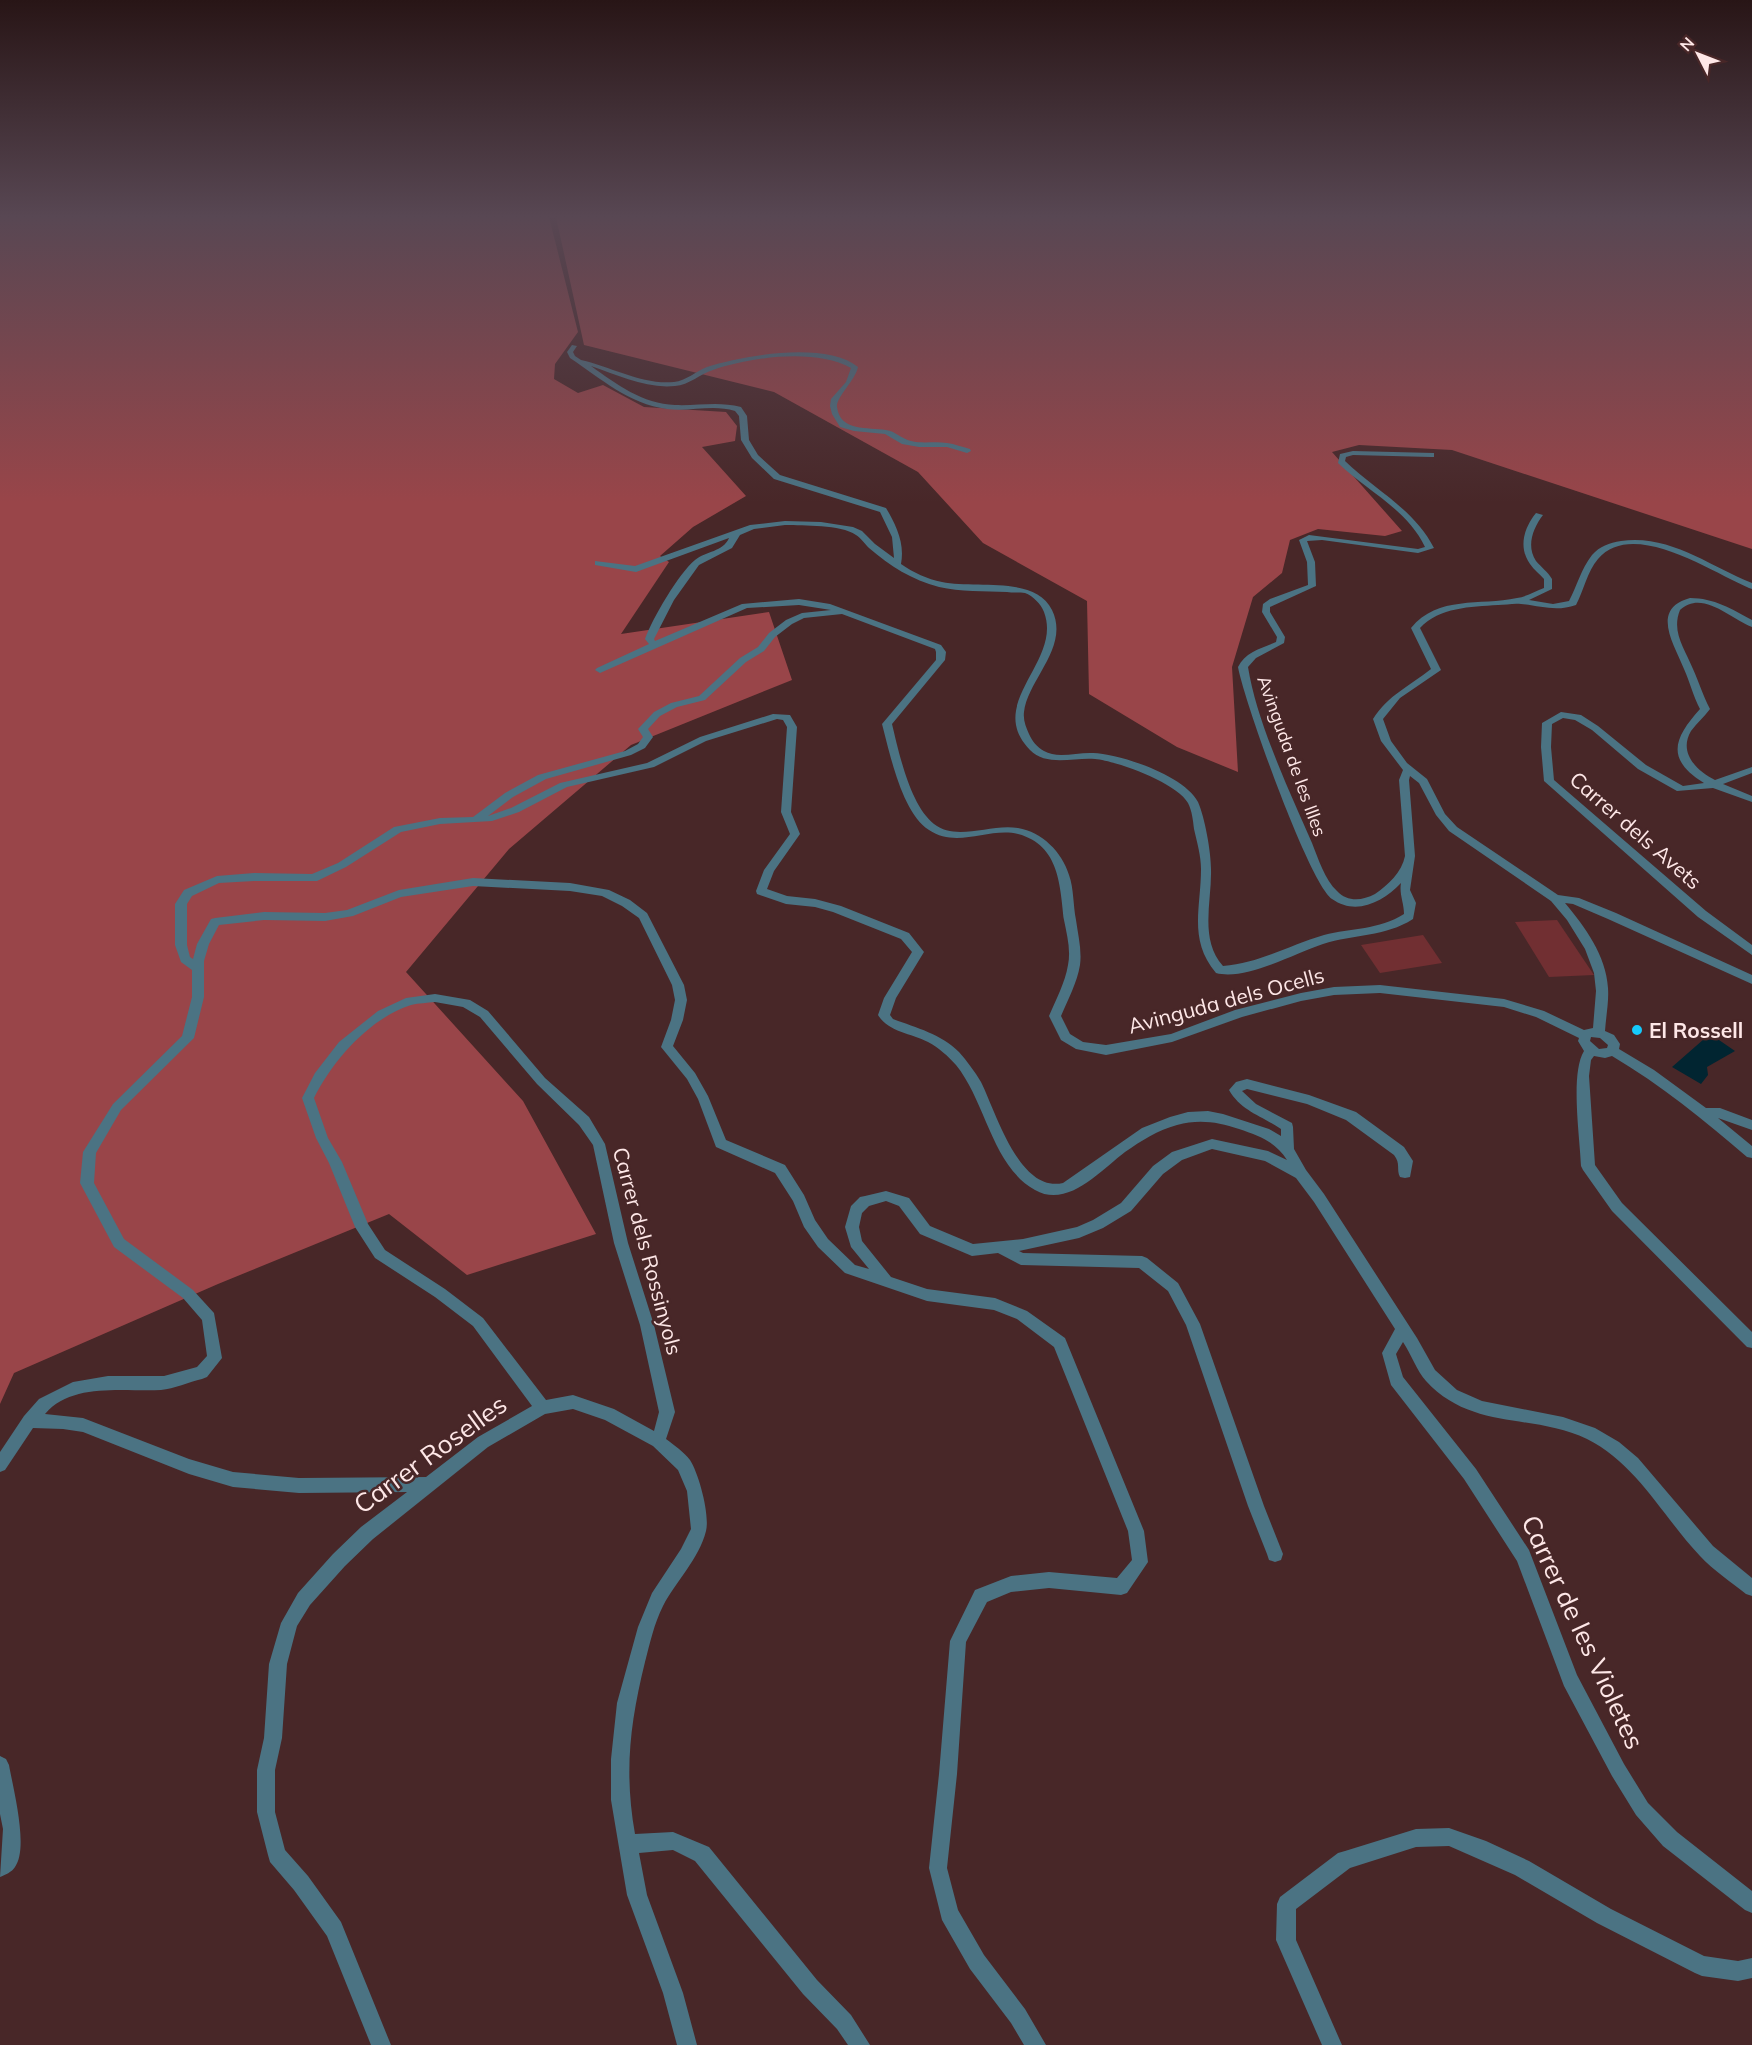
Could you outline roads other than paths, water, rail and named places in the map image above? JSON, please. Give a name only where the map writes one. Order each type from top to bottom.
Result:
[{"type":"street","points":[[574,346],[570,352],[572,357],[609,383],[642,400],[667,407],[738,409],[742,414],[745,440],[755,456],[777,477],[846,496],[883,510],[893,528],[900,552],[897,565]]},
{"type":"street","points":[[578,361],[621,375],[677,384],[709,369],[739,362],[792,355],[837,357],[855,367],[854,374],[833,399],[832,406],[843,425],[854,429],[887,432],[905,442],[919,446],[947,445],[967,451]]},
{"type":"street","name":"Avinguda de les Illes","points":[[1409,866],[1397,882],[1365,904],[1345,902],[1332,893],[1308,848],[1277,771],[1249,696],[1242,668],[1246,660],[1280,643],[1281,637],[1266,612],[1266,606],[1312,586],[1311,562],[1303,540],[1309,537],[1322,538],[1418,551],[1430,548],[1415,524],[1348,468],[1341,461],[1343,456],[1353,453],[1431,455]]},
{"type":"street","points":[[1518,601],[1548,589],[1550,586],[1546,574],[1529,555],[1528,532],[1539,515]]},
{"type":"street","points":[[598,563],[636,569],[753,527],[784,523],[836,526],[859,533],[913,576],[942,585],[1027,591],[1039,596],[1048,610],[1052,628],[1046,656],[1020,703],[1018,720],[1027,739],[1038,753],[1056,759],[1097,756],[1125,764],[1174,785],[1190,798],[1197,817],[1206,868],[1204,936],[1210,962],[1220,970],[1242,969],[1323,939],[1382,928],[1401,922],[1409,916],[1410,903],[1405,890],[1409,866],[1409,836],[1404,780],[1408,769]]},
{"type":"street","points":[[654,645],[649,639],[650,631],[674,597],[687,572],[704,557],[730,546],[736,534]]},
{"type":"street","points":[[1599,1033],[1602,993],[1598,961],[1576,925],[1555,898],[1453,829],[1441,815],[1423,781],[1408,769],[1386,741],[1378,718],[1383,708],[1394,696],[1424,680],[1436,670],[1433,660],[1417,637],[1415,628],[1420,621],[1448,609],[1477,603],[1518,601],[1565,607],[1573,603],[1582,577],[1601,550],[1614,544],[1637,542],[1678,550],[1752,586]]},
{"type":"street","points":[[1752,624],[1713,604],[1688,600],[1678,604],[1673,611],[1672,632],[1678,650],[1706,709],[1683,740],[1683,755],[1699,776],[1712,785],[1752,799]]},
{"type":"street","points":[[600,670],[745,606],[764,603],[814,602],[842,612]]},
{"type":"street","name":"Avinguda dels Ocells","points":[[475,820],[509,795],[542,777],[579,765],[614,758],[642,746],[648,737],[643,729],[657,714],[674,705],[702,698],[743,660],[761,649],[772,635],[789,622],[802,616],[842,612],[923,640],[938,647],[941,652],[940,660],[930,675],[887,724],[894,752],[917,810],[929,826],[943,834],[1013,830],[1035,837],[1051,851],[1064,874],[1075,955],[1072,977],[1055,1016],[1065,1037],[1072,1042],[1080,1046],[1106,1050],[1128,1047],[1172,1038],[1239,1013],[1301,996],[1334,991],[1380,990],[1504,1003],[1540,1014],[1585,1036]]},
{"type":"street","name":"Carrer dels Avets","points":[[1712,785],[1681,789],[1642,766],[1578,717],[1562,715],[1547,723],[1546,747],[1549,780],[1702,914],[1752,951]]},
{"type":"street","points":[[197,968],[184,959],[181,945],[181,904],[188,893],[217,880],[254,877],[313,878],[342,865],[398,829],[440,821],[488,819],[515,810],[564,786],[650,765],[703,738],[776,716],[787,717],[792,727],[786,812],[795,834],[770,870],[761,891],[786,900],[814,903],[837,909],[905,936],[918,952],[913,966],[886,1003],[884,1015],[889,1022],[941,1042],[954,1055],[973,1081],[1016,1167],[1029,1181],[1054,1190],[1076,1184],[1143,1134],[1186,1118],[1204,1116],[1221,1118],[1267,1133],[1288,1147]]},
{"type":"street","points":[[1712,785],[1752,770]]},
{"type":"street","points":[[0,1465],[29,1421],[44,1404],[73,1389],[108,1383],[164,1383],[202,1372],[216,1358],[209,1317],[188,1294],[119,1242],[87,1183],[90,1152],[117,1107],[188,1038],[198,997],[197,968],[203,944],[215,922],[264,916],[325,917],[349,913],[399,894],[473,882],[570,886],[605,893],[626,903],[643,916],[678,985],[681,1000],[677,1020],[667,1047],[691,1076],[704,1099],[721,1143],[780,1169],[799,1199],[808,1223],[823,1243],[850,1269],[927,1295],[995,1304],[1022,1315],[1060,1343],[1136,1531],[1140,1563],[1121,1587],[1049,1581],[1011,1584],[981,1596],[958,1641],[938,1868],[949,1913],[977,1962],[1018,2016],[1036,2045]]},
{"type":"street","points":[[1555,898],[1575,901],[1612,916],[1752,980]]},
{"type":"street","name":"Carrer dels Rossinyols","points":[[543,1408],[478,1322],[440,1293],[380,1254],[362,1227],[335,1162],[322,1138],[308,1098],[319,1076],[343,1046],[382,1014],[410,1002],[435,998],[466,1003],[484,1014],[541,1081],[584,1121],[599,1144],[621,1244],[647,1325],[667,1412],[658,1441]]},
{"type":"street","points":[[1591,1032],[1611,1039],[1614,1044],[1613,1051],[1605,1054],[1591,1050],[1584,1041],[1585,1036],[1591,1032]]},
{"type":"street","points":[[1591,1050],[1585,1060],[1582,1076],[1588,1166],[1617,1207],[1752,1342]]},
{"type":"street","points":[[1613,1051],[1637,1065],[1752,1153]]},
{"type":"street","points":[[1405,1173],[1406,1161],[1399,1151],[1351,1116],[1309,1100],[1247,1084],[1240,1085],[1235,1090],[1240,1100],[1277,1119],[1287,1127],[1288,1147],[1301,1174],[1319,1198],[1430,1375],[1452,1395],[1480,1408],[1563,1424],[1590,1433],[1614,1447],[1634,1463],[1707,1552],[1752,1588]]},
{"type":"street","points":[[1702,1113],[1720,1113],[1752,1125]]},
{"type":"street","points":[[888,1283],[856,1243],[852,1227],[856,1210],[865,1201],[886,1196],[904,1202],[925,1230],[972,1250],[1035,1242],[1098,1224],[1126,1207],[1158,1170],[1177,1156],[1212,1143],[1268,1156],[1301,1174]]},
{"type":"street","points":[[1000,1247],[1021,1259],[1142,1262],[1173,1287],[1193,1324],[1275,1554]]},
{"type":"street","name":"Carrer de les Violetes","points":[[1403,1329],[1389,1353],[1396,1380],[1470,1473],[1523,1556],[1570,1680],[1618,1770],[1642,1809],[1670,1839],[1752,1903]]},
{"type":"street","name":"Carrer Roselles","points":[[381,2045],[334,1929],[301,1883],[277,1855],[266,1812],[266,1770],[273,1738],[278,1664],[289,1623],[304,1599],[339,1560],[368,1533],[483,1442],[543,1408],[573,1402],[609,1414],[658,1441],[684,1465],[695,1491],[699,1529],[687,1555],[658,1599],[646,1627],[626,1703],[620,1759],[620,1800],[637,1895],[673,1993],[687,2045]]},
{"type":"street","points":[[29,1421],[81,1424],[200,1471],[256,1483],[429,1485]]},
{"type":"street","points":[[0,1765],[12,1829],[9,1860],[0,1868]]},
{"type":"street","points":[[1332,2045],[1286,1940],[1287,1904],[1346,1860],[1416,1838],[1449,1837],[1479,1848],[1551,1884],[1604,1916],[1702,1966],[1738,1971],[1752,1968]]},
{"type":"street","points":[[628,1844],[673,1841],[702,1854],[810,1987],[844,2022],[860,2045]]},
{"type":"water","points":[[1704,1039],[1719,1040],[1735,1051],[1707,1067],[1708,1075],[1701,1084],[1672,1067]]},
{"type":"place","name":"El Rossell","points":[[1637,1030]]}]
